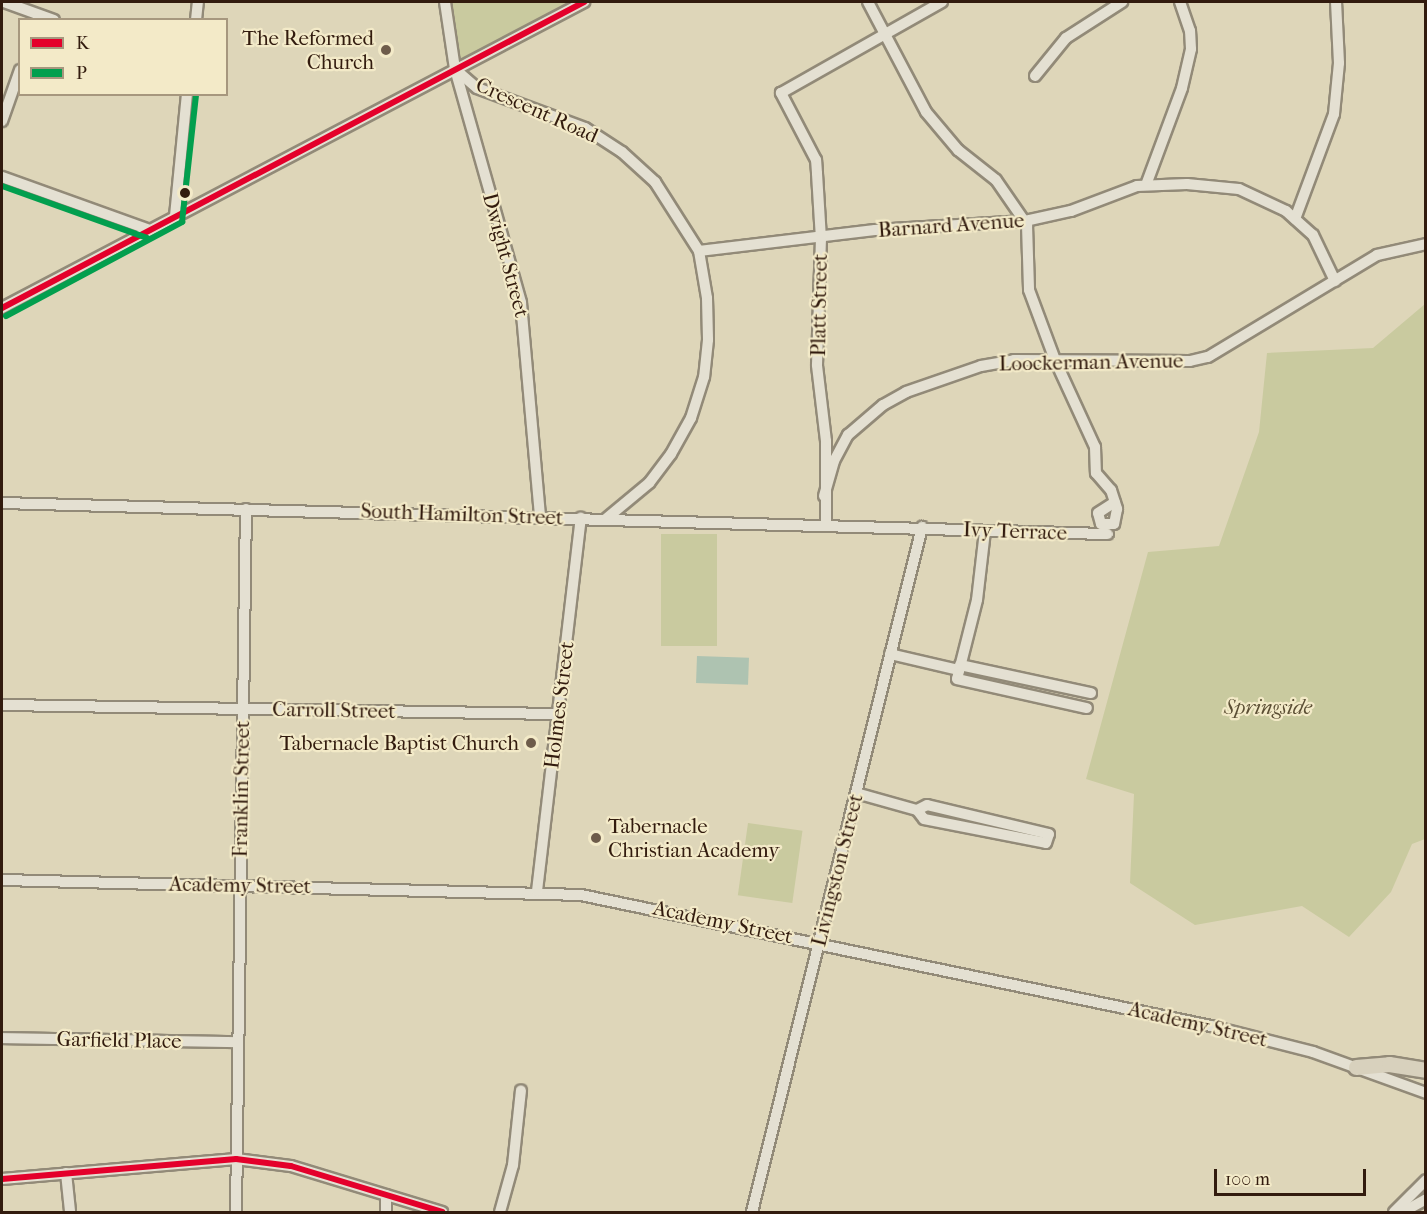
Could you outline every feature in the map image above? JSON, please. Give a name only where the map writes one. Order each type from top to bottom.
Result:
[{"type":"highway","points":[[1356,1067],[1389,1064],[1425,1070]]},
{"type":"street","points":[[4,2],[38,17]]},
{"type":"street","points":[[196,18],[198,2]]},
{"type":"street","name":"Dwight Street","points":[[445,2],[455,69],[521,303],[540,516]]},
{"type":"street","points":[[2,308],[584,2]]},
{"type":"street","points":[[868,2],[926,112],[958,150],[996,180],[1025,221],[1029,290],[1055,360],[1095,447],[1096,473],[1111,490],[1115,502]]},
{"type":"street","points":[[884,32],[942,2]]},
{"type":"street","points":[[1035,76],[1066,38],[1122,2]]},
{"type":"street","points":[[1146,185],[1182,88],[1191,49],[1190,31],[1180,2]]},
{"type":"street","points":[[1295,219],[1334,114],[1339,63],[1336,2]]},
{"type":"street","name":"Platt Street","points":[[826,524],[824,496],[826,441],[818,365],[821,239],[816,160],[781,93],[884,32]]},
{"type":"street","name":"Crescent Road","points":[[455,69],[477,88],[585,128],[622,152],[656,182],[699,251],[707,298],[708,340],[704,377],[691,418],[671,454],[649,483],[607,518]]},
{"type":"street","points":[[2,121],[18,76]]},
{"type":"street","points":[[175,216],[187,96]]},
{"type":"street","points":[[2,177],[150,230]]},
{"type":"street","name":"Barnard Avenue","points":[[699,251],[821,239],[875,230],[1025,221],[1071,211],[1146,185],[1239,189],[1272,203],[1313,235],[1335,280]]},
{"type":"street","name":"Loockerman Avenue","points":[[824,496],[834,461],[848,435],[883,405],[935,380],[981,366],[1055,360],[1190,361],[1208,357],[1377,255],[1425,244]]},
{"type":"street","name":"South Hamilton Street","points":[[2,503],[922,527]]},
{"type":"street","name":"Franklin Street","points":[[236,1212],[236,1042],[246,509]]},
{"type":"street","name":"Holmes Street","points":[[537,891],[581,518]]},
{"type":"street","name":"Ivy Terrace","points":[[922,527],[1108,534]]},
{"type":"street","name":"Livingston Street","points":[[752,1212],[922,527]]},
{"type":"street","points":[[958,671],[977,600],[985,531]]},
{"type":"street","points":[[890,654],[1087,708]]},
{"type":"street","points":[[958,671],[1091,693]]},
{"type":"street","name":"Carroll Street","points":[[2,705],[558,714]]},
{"type":"street","points":[[856,793],[917,810],[924,819],[1046,843],[1050,834],[927,805],[917,810]]},
{"type":"street","name":"Academy Street","points":[[2,880],[537,891],[626,902],[1211,1026],[1356,1067],[1425,1093]]},
{"type":"street","name":"Garfield Place","points":[[2,1038],[236,1042]]},
{"type":"street","points":[[500,1212],[513,1165],[521,1090]]},
{"type":"street","points":[[2,1179],[236,1159],[291,1166],[442,1212]]},
{"type":"street","points":[[66,1173],[70,1212]]},
{"type":"street","points":[[1394,1212],[1425,1180]]},
{"type":"street","points":[[386,1195],[386,1212]]},
{"type":"street","points":[[1403,1212],[1425,1199]]},
{"type":"green space","points":[[445,2],[584,2],[455,69]]},
{"type":"green space","name":"Springside","points":[[1425,304],[1425,839],[1412,844],[1391,892],[1349,937],[1302,906],[1195,925],[1130,883],[1134,794],[1086,779],[1148,552],[1219,546],[1259,432],[1267,353],[1373,348]]},
{"type":"green space","points":[[661,534],[717,534],[717,646],[661,646]]},
{"type":"green space","points":[[748,823],[802,831],[792,903],[738,895]]},
{"type":"shaded area","points":[[697,656],[749,658],[748,685],[696,683]]},
{"type":"transit line","name":"K","points":[[2,308],[584,2]]},
{"type":"transit line","name":"P","points":[[6,316],[182,222],[196,96]]},
{"type":"transit line","name":"P","points":[[2,186],[147,238]]},
{"type":"transit line","name":"K","points":[[2,1179],[236,1159],[291,1166],[442,1212]]},
{"type":"place","name":"The Reformed Church","points":[[386,50]]},
{"type":"place","name":"Tabernacle Baptist Church","points":[[531,743]]},
{"type":"place","name":"Tabernacle Christian Academy","points":[[596,838]]}]
